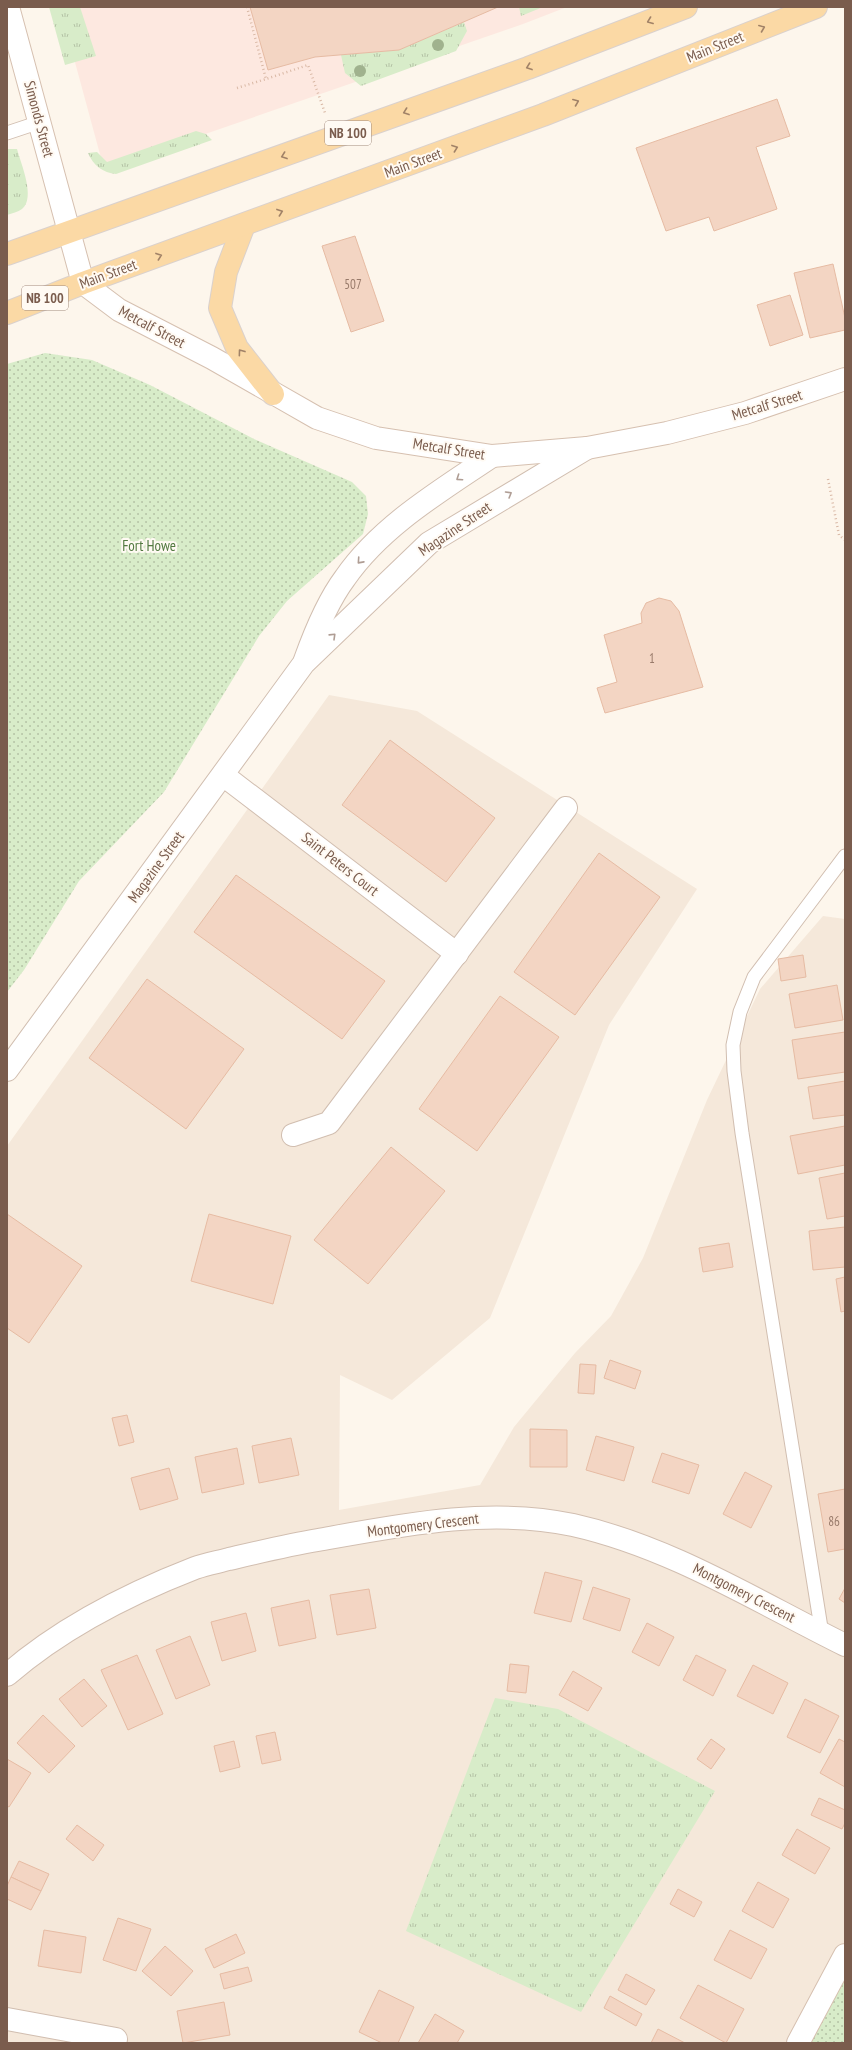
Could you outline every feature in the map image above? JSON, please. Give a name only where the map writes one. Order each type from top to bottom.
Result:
[{"type":"main road","name":"NB 100","points":[[7,254],[528,68],[686,7]]},
{"type":"main road","name":"Main Street","points":[[7,313],[83,283],[543,115],[816,7]]},
{"type":"main road","points":[[244,225],[226,272],[220,308],[237,348],[273,394]]},
{"type":"street","name":"Simonds Street","points":[[8,7],[83,283]]},
{"type":"street","name":"Metcalf Street","points":[[83,283],[119,310],[212,358],[317,418],[376,438],[492,456],[587,448],[667,433],[746,413],[845,379]]},
{"type":"street","name":"Magazine Street","points":[[7,1070],[304,663],[429,543],[587,448]]},
{"type":"street","name":"Magazine Street","points":[[304,663],[317,628],[345,578],[377,541],[412,510],[492,456]]},
{"type":"street","name":"Saint Peters Court","points":[[223,775],[457,954]]},
{"type":"street","points":[[293,1135],[329,1123],[566,808]]},
{"type":"street","name":"Montgomery Crescent","points":[[7,1675],[58,1636],[107,1608],[197,1567],[278,1547],[377,1529],[442,1521],[494,1517],[530,1518],[573,1525],[621,1538],[677,1559],[845,1645]]},
{"type":"street","points":[[798,2043],[845,1955]]},
{"type":"street","points":[[7,2019],[116,2039]]},
{"type":"lane","points":[[7,133],[40,122]]},
{"type":"lane","points":[[822,1634],[742,1133],[734,1071],[733,1045],[740,1012],[754,977],[845,856]]},
{"type":"path","points":[[246,7],[266,79]]},
{"type":"path","points":[[237,88],[308,65],[333,138]]},
{"type":"path","points":[[828,478],[839,535],[845,540]]},
{"type":"shaded area","points":[[60,7],[567,7],[523,24],[104,169]]},
{"type":"shaded area","points":[[329,695],[417,711],[697,889],[609,1025],[490,1318],[392,1400],[340,1375],[339,1510],[480,1485],[514,1427],[575,1353],[611,1316],[643,1258],[707,1100],[760,989],[823,916],[845,919],[845,2043],[7,2043],[7,1146]]},
{"type":"green space","points":[[49,7],[80,7],[96,56],[65,65]]},
{"type":"green space","points":[[519,7],[543,7],[521,16]]},
{"type":"green space","points":[[464,22],[467,31],[456,51],[361,86],[345,73],[341,55],[399,50]]},
{"type":"green space","points":[[196,131],[206,134],[212,140],[116,174],[99,168],[88,153],[97,152],[107,162]]},
{"type":"green space","points":[[7,149],[17,149],[26,180],[28,197],[26,204],[22,209],[7,215]]},
{"type":"green space","name":"Fort Howe","points":[[45,353],[92,360],[150,385],[254,439],[352,482],[366,496],[368,514],[363,534],[287,601],[259,636],[164,792],[79,881],[24,970],[7,992],[7,364]]},
{"type":"green space","points":[[495,1698],[558,1709],[715,1791],[581,2012],[406,1931]]},
{"type":"green space","points":[[845,1955],[845,2043],[798,2043]]},
{"type":"building","points":[[250,7],[498,7],[399,50],[315,57],[268,70]]},
{"type":"building","points":[[777,99],[790,136],[756,147],[777,209],[714,231],[709,217],[666,231],[636,148]]},
{"type":"building","points":[[355,236],[384,321],[351,332],[322,246]]},
{"type":"building","points":[[833,264],[845,318],[845,330],[810,338],[794,273]]},
{"type":"building","points":[[790,295],[803,335],[770,346],[757,305]]},
{"type":"building","points":[[659,598],[671,601],[679,611],[703,687],[605,713],[597,688],[617,682],[604,635],[642,623],[641,613],[646,603]]},
{"type":"building","points":[[390,740],[495,818],[446,882],[342,805]]},
{"type":"building","points":[[599,853],[660,897],[575,1015],[514,972]]},
{"type":"building","points":[[236,875],[385,981],[342,1039],[194,932]]},
{"type":"building","points":[[803,955],[806,977],[781,981],[778,959]]},
{"type":"building","points":[[147,979],[244,1049],[186,1129],[89,1058]]},
{"type":"building","points":[[837,985],[843,1020],[795,1028],[789,994]]},
{"type":"building","points":[[500,996],[559,1037],[477,1151],[419,1109]]},
{"type":"building","points":[[845,1032],[845,1072],[798,1079],[792,1040]]},
{"type":"building","points":[[845,1081],[845,1115],[813,1119],[808,1087]]},
{"type":"building","points":[[845,1126],[845,1165],[798,1174],[790,1136]]},
{"type":"building","points":[[391,1147],[445,1191],[368,1284],[314,1240]]},
{"type":"building","points":[[845,1173],[845,1216],[827,1219],[819,1178]]},
{"type":"building","points":[[7,1214],[82,1266],[29,1343],[7,1328]]},
{"type":"building","points":[[209,1214],[291,1236],[273,1304],[191,1281]]},
{"type":"building","points":[[845,1227],[845,1267],[813,1270],[809,1231]]},
{"type":"building","points":[[729,1243],[733,1267],[703,1272],[699,1248]]},
{"type":"building","points":[[845,1277],[845,1311],[841,1312],[836,1279]]},
{"type":"building","points":[[610,1360],[641,1371],[635,1389],[604,1378]]},
{"type":"building","points":[[580,1364],[596,1365],[594,1394],[578,1393]]},
{"type":"building","points":[[127,1415],[134,1442],[119,1446],[112,1418]]},
{"type":"building","points":[[530,1429],[567,1430],[567,1467],[530,1467]]},
{"type":"building","points":[[596,1436],[634,1447],[624,1481],[586,1470]]},
{"type":"building","points":[[291,1438],[299,1475],[259,1483],[252,1446]]},
{"type":"building","points":[[237,1448],[244,1484],[202,1493],[195,1457]]},
{"type":"building","points":[[662,1453],[699,1465],[689,1494],[652,1482]]},
{"type":"building","points":[[169,1468],[178,1499],[140,1510],[131,1478]]},
{"type":"building","points":[[745,1472],[772,1486],[751,1528],[723,1514]]},
{"type":"building","points":[[845,1489],[845,1549],[828,1552],[818,1494]]},
{"type":"building","points":[[545,1572],[582,1581],[571,1622],[534,1613]]},
{"type":"building","points":[[593,1587],[630,1599],[620,1631],[583,1619]]},
{"type":"building","points":[[845,1588],[845,1603],[839,1599]]},
{"type":"building","points":[[369,1589],[376,1628],[337,1635],[330,1595]]},
{"type":"building","points":[[309,1600],[316,1638],[279,1646],[271,1608]]},
{"type":"building","points":[[246,1613],[256,1651],[222,1661],[211,1622]]},
{"type":"building","points":[[647,1623],[674,1637],[659,1666],[632,1652]]},
{"type":"building","points":[[190,1636],[210,1685],[176,1699],[156,1650]]},
{"type":"building","points":[[137,1655],[163,1714],[128,1730],[101,1670]]},
{"type":"building","points":[[696,1655],[726,1670],[713,1696],[683,1680]]},
{"type":"building","points":[[510,1664],[529,1666],[526,1693],[507,1691]]},
{"type":"building","points":[[753,1665],[788,1683],[773,1714],[737,1696]]},
{"type":"building","points":[[573,1671],[602,1688],[588,1711],[559,1695]]},
{"type":"building","points":[[84,1679],[107,1706],[82,1727],[59,1699]]},
{"type":"building","points":[[805,1699],[839,1716],[820,1753],[787,1737]]},
{"type":"building","points":[[43,1715],[75,1746],[49,1773],[17,1743]]},
{"type":"building","points":[[275,1732],[281,1760],[262,1764],[256,1736]]},
{"type":"building","points":[[711,1739],[725,1749],[711,1769],[697,1759]]},
{"type":"building","points":[[839,1739],[845,1742],[845,1787],[820,1773]]},
{"type":"building","points":[[234,1741],[240,1767],[220,1772],[214,1746]]},
{"type":"building","points":[[7,1759],[31,1773],[9,1807],[7,1806]]},
{"type":"building","points":[[819,1798],[845,1810],[845,1823],[842,1829],[811,1815]]},
{"type":"building","points":[[77,1825],[104,1845],[93,1861],[66,1839]]},
{"type":"building","points":[[797,1829],[830,1848],[815,1874],[782,1855]]},
{"type":"building","points":[[19,1861],[49,1874],[41,1891],[11,1877]]},
{"type":"building","points":[[11,1877],[41,1891],[31,1910],[7,1899],[7,1886]]},
{"type":"building","points":[[758,1882],[789,1899],[773,1928],[742,1911]]},
{"type":"building","points":[[678,1889],[702,1902],[694,1917],[670,1904]]},
{"type":"building","points":[[118,1918],[151,1929],[136,1971],[103,1960]]},
{"type":"building","points":[[44,1930],[86,1937],[81,1973],[38,1966]]},
{"type":"building","points":[[730,1930],[767,1949],[751,1979],[714,1960]]},
{"type":"building","points":[[236,1934],[245,1953],[214,1968],[205,1949]]},
{"type":"building","points":[[165,1946],[193,1971],[171,1996],[142,1971]]},
{"type":"building","points":[[248,1967],[252,1981],[224,1989],[220,1974]]},
{"type":"building","points":[[626,1974],[655,1990],[646,2005],[618,1990]]},
{"type":"building","points":[[698,1985],[744,2009],[726,2043],[680,2018]]},
{"type":"building","points":[[379,1990],[414,2007],[398,2043],[382,2043],[359,2032]]},
{"type":"building","points":[[610,1996],[642,2014],[636,2026],[604,2008]]},
{"type":"building","points":[[224,2002],[230,2035],[183,2043],[177,2011]]},
{"type":"building","points":[[435,2014],[464,2031],[457,2043],[418,2043]]},
{"type":"building","points":[[658,2029],[685,2043],[651,2043]]}]
